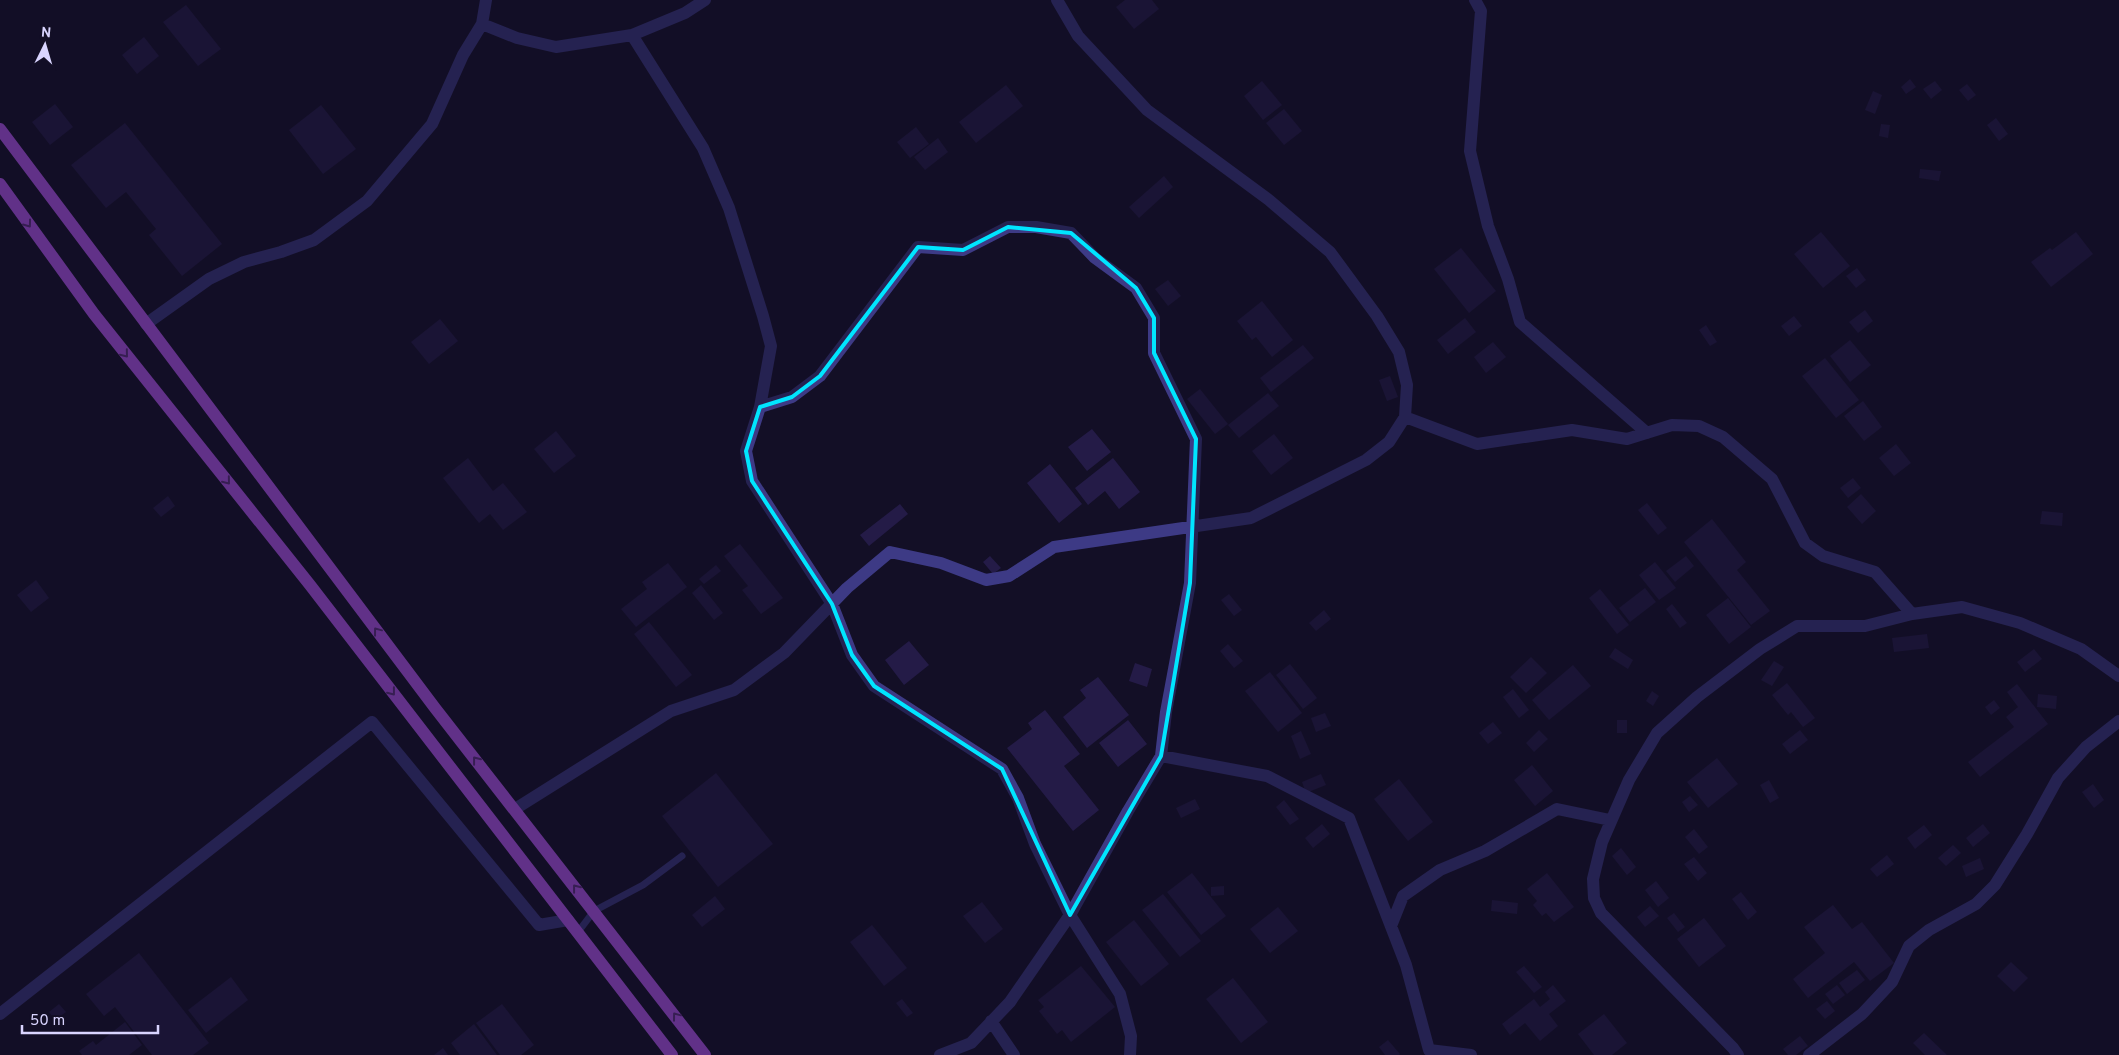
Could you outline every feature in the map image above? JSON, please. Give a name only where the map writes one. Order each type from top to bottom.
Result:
[{"type":"main road","points":[[0,129],[435,708],[705,1055]]},
{"type":"main road","points":[[0,184],[94,314],[310,585],[672,1055]]},
{"type":"street","points":[[146,324],[209,279],[244,262],[281,252],[314,240],[367,201],[432,124],[463,55],[482,24],[486,0]]},
{"type":"street","points":[[482,24],[517,38],[556,47],[632,35],[686,13],[705,0]]},
{"type":"street","points":[[515,809],[671,711],[734,690],[784,653],[847,588],[890,552],[940,563],[986,580],[1009,576],[1054,546],[1251,518],[1366,460],[1389,442],[1405,417],[1407,385],[1399,352],[1377,316],[1330,252],[1269,200],[1147,110],[1078,36],[1057,0]]},
{"type":"street","points":[[1475,0],[1481,11],[1470,151],[1488,226],[1508,279],[1520,322],[1647,433]]},
{"type":"street","points":[[632,35],[703,148],[730,208],[771,346],[760,407],[746,451],[752,481],[832,604],[852,654],[874,686],[1002,769],[1018,798],[1035,844],[1070,915],[1120,994],[1131,1036],[1130,1055]]},
{"type":"street","points":[[760,407],[792,397],[820,376],[918,247],[963,250],[1008,227],[1036,226],[1071,233],[1095,258],[1136,288],[1154,318],[1154,353],[1196,439],[1194,525],[1190,583],[1166,712],[1161,756],[1070,915],[1010,1002],[971,1043],[940,1055]]},
{"type":"street","points":[[1405,417],[1477,444],[1572,430],[1627,439],[1672,425],[1699,426],[1723,437],[1772,479],[1805,543],[1822,556],[1875,572],[1912,614]]},
{"type":"street","points":[[1738,1055],[1601,913],[1594,898],[1594,879],[1602,842],[1610,820],[1629,780],[1656,733],[1760,649],[1797,626],[1865,626],[1912,614],[1962,607],[2020,623],[2081,649],[2119,676]]},
{"type":"street","points":[[1809,1055],[1862,1014],[1892,982],[1909,946],[1929,930],[1976,904],[1995,885],[2027,834],[2058,778],[2086,747],[2119,721]]},
{"type":"street","points":[[0,1014],[372,722],[539,926],[568,920]]},
{"type":"street","points":[[1161,756],[1267,776],[1349,818],[1406,965],[1429,1050],[1472,1055]]},
{"type":"street","points":[[1391,926],[1403,896],[1440,870],[1485,851],[1557,809],[1610,820]]},
{"type":"street","points":[[991,1022],[1014,1055]]},
{"type":"lane","points":[[578,932],[594,910],[643,885],[682,856]]},
{"type":"highlighted area","points":[[1008,227],[1071,233],[1136,288],[1154,318],[1154,353],[1196,439],[1190,583],[1161,756],[1070,915],[1002,769],[874,686],[852,655],[832,604],[752,481],[746,451],[760,407],[792,397],[820,376],[918,247],[963,250]]},
{"type":"building","points":[[1125,0],[1152,0],[1159,9],[1134,29],[1116,7]]},
{"type":"building","points":[[186,5],[221,49],[198,66],[163,22]]},
{"type":"building","points":[[144,37],[159,56],[137,74],[122,55]]},
{"type":"building","points":[[1910,79],[1916,87],[1906,94],[1901,87]]},
{"type":"building","points":[[1262,81],[1282,105],[1263,120],[1244,96]]},
{"type":"building","points":[[1935,81],[1942,90],[1931,99],[1923,89]]},
{"type":"building","points":[[1967,84],[1976,95],[1968,101],[1959,90]]},
{"type":"building","points":[[1006,85],[1023,106],[976,143],[959,122]]},
{"type":"building","points":[[1873,91],[1882,95],[1875,114],[1865,110]]},
{"type":"building","points":[[55,104],[73,127],[50,145],[32,122]]},
{"type":"building","points":[[321,105],[356,149],[323,174],[289,130]]},
{"type":"building","points":[[1284,109],[1302,131],[1284,145],[1266,123]]},
{"type":"building","points":[[1996,118],[2008,134],[1999,141],[1987,125]]},
{"type":"building","points":[[125,123],[222,244],[182,276],[149,235],[156,229],[126,192],[106,208],[71,165]]},
{"type":"building","points":[[1881,124],[1890,125],[1888,138],[1879,136]]},
{"type":"building","points":[[916,127],[929,144],[910,158],[897,142]]},
{"type":"building","points":[[938,138],[948,152],[925,170],[914,157]]},
{"type":"building","points":[[1920,169],[1941,171],[1939,181],[1919,178]]},
{"type":"building","points":[[1164,176],[1173,187],[1139,218],[1129,207]]},
{"type":"building","points":[[1821,232],[1850,266],[1823,288],[1794,254]]},
{"type":"building","points":[[2076,232],[2093,254],[2051,287],[2031,262],[2050,248],[2052,250]]},
{"type":"building","points":[[1461,248],[1496,291],[1469,313],[1434,269]]},
{"type":"building","points":[[1857,268],[1866,280],[1856,288],[1846,276]]},
{"type":"building","points":[[1168,280],[1181,296],[1168,306],[1155,289]]},
{"type":"building","points":[[1262,301],[1293,340],[1272,357],[1256,337],[1252,340],[1237,321]]},
{"type":"building","points":[[1865,310],[1873,321],[1858,333],[1849,322]]},
{"type":"building","points":[[1794,316],[1802,326],[1789,336],[1781,326]]},
{"type":"building","points":[[1465,318],[1476,332],[1448,354],[1437,340]]},
{"type":"building","points":[[440,319],[458,341],[429,364],[411,342]]},
{"type":"building","points":[[1706,325],[1717,342],[1710,346],[1699,330]]},
{"type":"building","points":[[1850,340],[1871,365],[1850,382],[1830,356]]},
{"type":"building","points":[[1493,342],[1506,357],[1486,373],[1474,357]]},
{"type":"building","points":[[1303,345],[1314,358],[1271,392],[1260,378]]},
{"type":"building","points":[[1825,358],[1859,400],[1836,418],[1802,376]]},
{"type":"building","points":[[1390,376],[1398,397],[1387,401],[1379,380]]},
{"type":"building","points":[[1200,389],[1228,424],[1215,434],[1187,399]]},
{"type":"building","points":[[1268,393],[1279,406],[1239,438],[1228,425]]},
{"type":"building","points":[[1863,401],[1882,427],[1864,441],[1844,416]]},
{"type":"building","points":[[1092,429],[1111,452],[1087,471],[1068,447]]},
{"type":"building","points":[[556,431],[576,456],[554,473],[534,449]]},
{"type":"building","points":[[1274,434],[1293,458],[1271,475],[1252,451]]},
{"type":"building","points":[[1896,444],[1911,463],[1894,476],[1879,458]]},
{"type":"building","points":[[468,458],[493,491],[503,483],[527,512],[503,530],[490,514],[479,523],[443,478]]},
{"type":"building","points":[[1113,458],[1140,492],[1119,509],[1105,491],[1088,505],[1075,488]]},
{"type":"building","points":[[1050,464],[1082,504],[1059,523],[1027,483]]},
{"type":"building","points":[[1853,478],[1861,488],[1848,498],[1840,488]]},
{"type":"building","points":[[1861,494],[1876,511],[1862,524],[1847,507]]},
{"type":"building","points":[[168,496],[175,506],[161,517],[153,508]]},
{"type":"building","points":[[1647,503],[1667,528],[1658,535],[1638,510]]},
{"type":"building","points":[[900,504],[908,514],[869,546],[860,535]]},
{"type":"building","points":[[2042,511],[2063,513],[2062,526],[2040,524]]},
{"type":"building","points":[[1712,519],[1746,562],[1737,570],[1770,611],[1751,625],[1684,542]]},
{"type":"building","points":[[740,544],[783,598],[761,614],[742,590],[748,586],[724,556]]},
{"type":"building","points":[[990,556],[1001,568],[993,574],[983,562]]},
{"type":"building","points":[[1686,556],[1694,566],[1675,582],[1666,571]]},
{"type":"building","points":[[1655,562],[1676,588],[1659,600],[1639,575]]},
{"type":"building","points":[[668,563],[687,587],[636,627],[621,609],[647,589],[642,582]]},
{"type":"building","points":[[716,565],[721,571],[704,584],[699,579]]},
{"type":"building","points":[[36,580],[49,598],[31,612],[17,595]]},
{"type":"building","points":[[701,585],[723,613],[714,620],[692,593]]},
{"type":"building","points":[[1645,588],[1656,602],[1630,622],[1619,608]]},
{"type":"building","points":[[1600,589],[1629,625],[1617,634],[1589,598]]},
{"type":"building","points":[[1229,594],[1242,610],[1234,616],[1221,600]]},
{"type":"building","points":[[1728,598],[1751,627],[1729,644],[1706,615]]},
{"type":"building","points":[[1672,604],[1687,623],[1680,628],[1666,609]]},
{"type":"building","points":[[1324,610],[1331,619],[1316,631],[1309,623]]},
{"type":"building","points":[[649,622],[692,675],[676,687],[634,634]]},
{"type":"building","points":[[1927,634],[1929,648],[1894,652],[1892,638]]},
{"type":"building","points":[[909,641],[929,665],[904,685],[885,660]]},
{"type":"building","points":[[1228,644],[1243,661],[1234,668],[1220,651]]},
{"type":"building","points":[[1615,648],[1633,660],[1628,669],[1609,657]]},
{"type":"building","points":[[2034,649],[2042,659],[2025,672],[2017,662]]},
{"type":"building","points":[[1531,657],[1547,673],[1526,693],[1510,677]]},
{"type":"building","points":[[1774,661],[1784,667],[1772,686],[1761,680]]},
{"type":"building","points":[[1135,663],[1152,669],[1147,687],[1129,681]]},
{"type":"building","points":[[1290,664],[1317,698],[1303,709],[1276,675]]},
{"type":"building","points":[[1573,665],[1591,686],[1549,720],[1532,700]]},
{"type":"building","points":[[1270,672],[1302,713],[1278,732],[1245,691]]},
{"type":"building","points":[[1098,677],[1129,715],[1087,748],[1063,717],[1086,698],[1080,690]]},
{"type":"building","points":[[1787,683],[1815,718],[1803,727],[1791,712],[1788,715],[1772,695]]},
{"type":"building","points":[[2017,684],[2048,724],[1980,777],[1968,762],[2014,727],[2006,717],[2018,707],[2007,692]]},
{"type":"building","points":[[1513,689],[1529,710],[1519,718],[1503,697]]},
{"type":"building","points":[[1652,691],[1659,696],[1653,706],[1646,701]]},
{"type":"building","points":[[2038,694],[2057,696],[2056,709],[2037,707]]},
{"type":"building","points":[[1994,700],[2000,708],[1991,715],[1985,707]]},
{"type":"building","points":[[1045,710],[1080,754],[1064,766],[1099,810],[1073,831],[1007,748],[1032,729],[1028,723]]},
{"type":"building","points":[[1325,713],[1331,726],[1316,732],[1311,718]]},
{"type":"building","points":[[1128,720],[1147,744],[1118,767],[1099,743]]},
{"type":"building","points":[[1617,720],[1627,720],[1627,733],[1617,733]]},
{"type":"building","points":[[1493,722],[1502,733],[1488,744],[1479,733]]},
{"type":"building","points":[[1539,730],[1548,739],[1534,752],[1526,743]]},
{"type":"building","points":[[1800,730],[1808,740],[1790,754],[1782,744]]},
{"type":"building","points":[[1301,731],[1311,754],[1300,759],[1291,736]]},
{"type":"building","points":[[1717,758],[1738,784],[1708,808],[1687,782]]},
{"type":"building","points":[[1532,765],[1553,791],[1535,806],[1514,780]]},
{"type":"building","points":[[716,773],[773,844],[718,887],[662,816]]},
{"type":"building","points":[[1321,774],[1326,785],[1306,793],[1302,782]]},
{"type":"building","points":[[1399,779],[1433,822],[1408,841],[1374,799]]},
{"type":"building","points":[[1769,780],[1779,798],[1770,803],[1760,785]]},
{"type":"building","points":[[2093,784],[2104,800],[2094,808],[2082,792]]},
{"type":"building","points":[[1690,796],[1698,805],[1689,812],[1682,802]]},
{"type":"building","points":[[1195,799],[1200,809],[1181,818],[1176,808]]},
{"type":"building","points":[[1284,800],[1299,819],[1290,825],[1276,807]]},
{"type":"building","points":[[1322,824],[1330,834],[1313,848],[1305,838]]},
{"type":"building","points":[[1983,824],[1990,833],[1973,847],[1966,838]]},
{"type":"building","points":[[1924,825],[1932,835],[1915,849],[1907,838]]},
{"type":"building","points":[[1694,829],[1708,847],[1699,854],[1685,837]]},
{"type":"building","points":[[1953,845],[1961,853],[1946,866],[1938,858]]},
{"type":"building","points":[[1621,848],[1636,867],[1627,875],[1612,856]]},
{"type":"building","points":[[1887,855],[1894,864],[1877,877],[1870,869]]},
{"type":"building","points":[[1694,857],[1707,873],[1698,881],[1684,864]]},
{"type":"building","points":[[1980,858],[1984,869],[1966,877],[1962,866]]},
{"type":"building","points":[[1192,873],[1226,916],[1201,935],[1167,892]]},
{"type":"building","points":[[1547,873],[1574,907],[1554,922],[1546,913],[1542,916],[1533,905],[1537,901],[1527,889]]},
{"type":"building","points":[[1656,881],[1669,898],[1658,907],[1645,890]]},
{"type":"building","points":[[1224,886],[1224,895],[1211,896],[1211,887]]},
{"type":"building","points":[[1741,892],[1757,912],[1748,920],[1732,899]]},
{"type":"building","points":[[1163,894],[1201,941],[1180,957],[1142,910]]},
{"type":"building","points":[[715,896],[725,909],[702,927],[692,915]]},
{"type":"building","points":[[1492,900],[1518,903],[1517,914],[1491,911]]},
{"type":"building","points":[[982,902],[1003,929],[985,943],[963,916]]},
{"type":"building","points":[[1833,905],[1852,929],[1862,922],[1894,963],[1870,981],[1854,962],[1808,998],[1793,979],[1825,953],[1804,927]]},
{"type":"building","points":[[1650,906],[1659,916],[1645,927],[1637,917]]},
{"type":"building","points":[[1278,907],[1298,931],[1270,953],[1250,929]]},
{"type":"building","points":[[1674,913],[1685,927],[1678,932],[1667,918]]},
{"type":"building","points":[[1704,918],[1726,946],[1699,967],[1677,939]]},
{"type":"building","points":[[1134,920],[1169,964],[1141,986],[1106,942]]},
{"type":"building","points":[[872,925],[907,968],[884,986],[850,942]]},
{"type":"building","points":[[139,953],[209,1043],[193,1055],[152,1055],[115,1007],[104,1016],[86,994]]},
{"type":"building","points":[[2011,962],[2028,978],[2014,992],[1997,976]]},
{"type":"building","points":[[1081,966],[1115,1007],[1071,1042],[1062,1030],[1057,1034],[1039,1011],[1044,1007],[1038,1000]]},
{"type":"building","points":[[1524,966],[1542,987],[1534,993],[1516,972]]},
{"type":"building","points":[[1857,970],[1865,980],[1847,994],[1839,983]]},
{"type":"building","points":[[231,977],[248,1000],[206,1033],[188,1010]]},
{"type":"building","points":[[1233,978],[1268,1022],[1241,1043],[1206,999]]},
{"type":"building","points":[[1553,985],[1566,1001],[1549,1014],[1558,1026],[1540,1041],[1525,1023],[1510,1035],[1502,1024],[1534,999],[1540,1007],[1550,999],[1545,992]]},
{"type":"building","points":[[1837,985],[1845,995],[1833,1004],[1825,994]]},
{"type":"building","points":[[902,999],[913,1013],[907,1017],[896,1003]]},
{"type":"building","points":[[1827,1001],[1835,1011],[1825,1019],[1816,1009]]},
{"type":"building","points":[[59,1004],[66,1012],[55,1020],[49,1012]]},
{"type":"building","points":[[502,1004],[534,1045],[521,1055],[500,1055],[476,1023]]},
{"type":"building","points":[[1604,1014],[1627,1043],[1612,1055],[1594,1055],[1578,1034]]},
{"type":"building","points":[[125,1022],[142,1045],[129,1055],[82,1055],[79,1051],[93,1041],[96,1045]]},
{"type":"building","points":[[474,1024],[497,1055],[460,1055],[451,1043]]},
{"type":"building","points":[[1924,1033],[1947,1055],[1925,1055],[1913,1043]]},
{"type":"building","points":[[1800,1036],[1808,1046],[1796,1055],[1788,1055],[1783,1049]]},
{"type":"building","points":[[1388,1040],[1399,1055],[1385,1055],[1379,1047]]},
{"type":"building","points":[[443,1048],[448,1055],[434,1055]]}]
